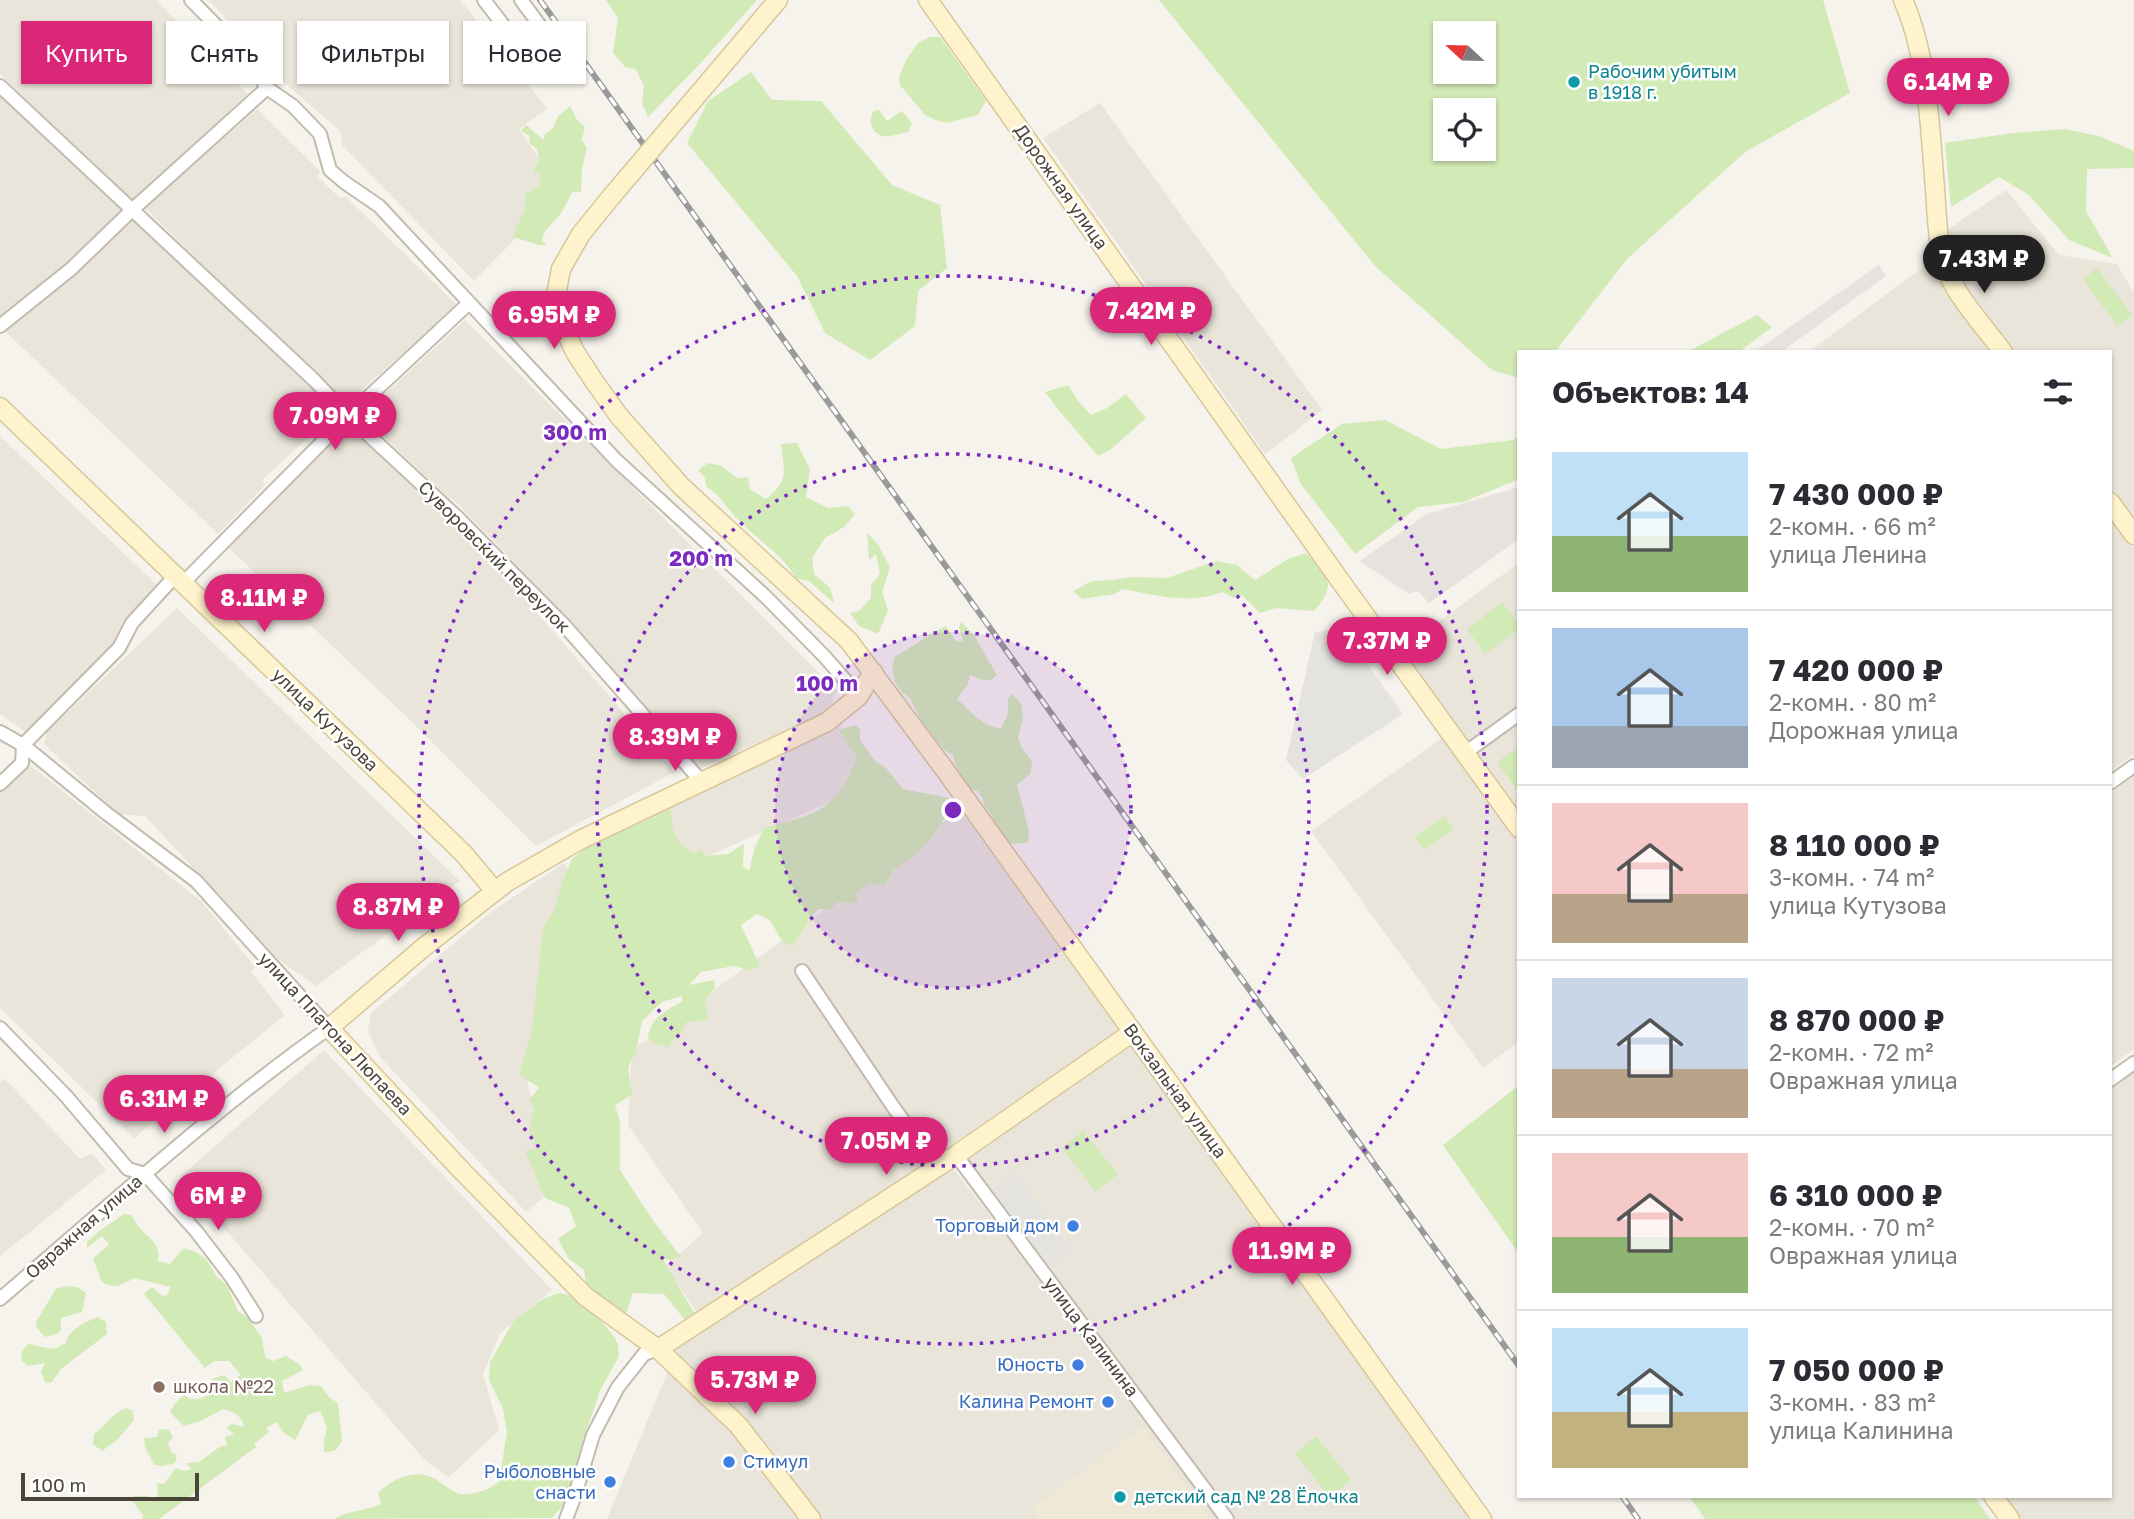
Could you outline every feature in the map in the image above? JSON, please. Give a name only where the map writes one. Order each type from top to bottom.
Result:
[{"type":"street","points":[[191,0],[252,62],[267,88],[293,106],[320,134],[330,170],[379,206],[616,460],[765,596],[859,696],[870,668]]},
{"type":"street","points":[[484,0],[500,21]]},
{"type":"street","points":[[521,0],[536,21]]},
{"type":"street","name":"Вокзальная улица","points":[[778,0],[611,197],[582,234],[561,269],[556,295],[561,321],[575,352],[620,416],[681,486],[849,640],[1482,1519]]},
{"type":"street","name":"Дорожная улица","points":[[928,0],[1517,825]]},
{"type":"street","points":[[1903,0],[1922,65],[1944,262],[1948,274],[2002,350]]},
{"type":"street","name":"Суворовский переулок","points":[[0,86],[457,517],[564,625],[701,781]]},
{"type":"street","points":[[0,326],[71,269],[267,88]]},
{"type":"street","points":[[0,784],[22,763],[23,746],[120,648],[132,623],[469,303]]},
{"type":"street","name":"улица Кутузова","points":[[0,407],[463,853],[495,891]]},
{"type":"street","points":[[2112,505],[2134,535]]},
{"type":"street","name":"Овражная улица","points":[[0,1299],[215,1114],[329,1028],[424,947],[507,882],[580,840],[827,722],[859,696]]},
{"type":"street","points":[[1465,753],[1517,715]]},
{"type":"street","name":"улица Платона Люпаева","points":[[0,732],[23,746],[196,881],[463,1172],[586,1297],[658,1349],[738,1425],[811,1519]]},
{"type":"street","points":[[2112,782],[2134,766]]},
{"type":"street","points":[[802,971],[937,1167]]},
{"type":"street","points":[[0,1028],[65,1096],[128,1169],[145,1174],[196,1231],[232,1278],[256,1316]]},
{"type":"street","points":[[566,1519],[593,1436],[618,1387],[644,1354],[658,1349],[956,1155],[1133,1032]]},
{"type":"street","points":[[2112,1079],[2134,1063]]},
{"type":"street","name":"улица Калинина","points":[[956,1155],[1227,1519]]},
{"type":"street","points":[[1994,1498],[2010,1519]]},
{"type":"shaded area","points":[[0,0],[156,0],[177,21],[166,21],[166,84],[238,84],[248,94],[133,202],[0,74]]},
{"type":"shaded area","points":[[209,0],[460,0],[477,21],[463,21],[463,84],[528,84],[547,108],[519,129],[554,182],[520,234],[474,281],[342,145],[340,131],[283,81],[283,21],[228,21]]},
{"type":"shaded area","points":[[0,95],[123,209],[82,251],[0,319]]},
{"type":"shaded area","points":[[1100,103],[1322,410],[1265,454],[1043,138]]},
{"type":"shaded area","points":[[257,109],[320,171],[318,177],[340,198],[346,197],[458,306],[344,405],[145,208]]},
{"type":"shaded area","points":[[2006,190],[2059,255],[2117,264],[2134,293],[2134,523],[2112,493],[2112,350],[2006,350],[1955,268],[1947,230]]},
{"type":"shaded area","points":[[132,219],[336,412],[262,480],[265,485],[218,534],[5,331]]},
{"type":"shaded area","points":[[1933,260],[1996,350],[1811,350]]},
{"type":"shaded area","points":[[1879,265],[1886,276],[1784,350],[1757,350]]},
{"type":"shaded area","points":[[465,320],[837,691],[826,713],[699,769],[682,755],[567,617],[456,502],[361,416]]},
{"type":"shaded area","points":[[351,424],[486,554],[675,772],[536,846],[410,720],[229,548],[279,490]]},
{"type":"shaded area","points":[[0,436],[156,584],[118,631],[110,651],[27,733],[0,714]]},
{"type":"shaded area","points":[[1517,488],[1517,540],[1429,603],[1418,591],[1409,594],[1360,561],[1427,514]]},
{"type":"shaded area","points":[[2112,518],[2134,548],[2134,754],[2112,770]]},
{"type":"shaded area","points":[[1517,564],[1517,709],[1468,745],[1402,648]]},
{"type":"shaded area","points":[[177,608],[460,881],[316,986],[279,960],[145,816],[118,814],[44,744],[47,732]]},
{"type":"shaded area","points":[[1340,626],[1403,714],[1303,779],[1286,760],[1315,632]]},
{"type":"shaded area","points":[[1517,720],[1517,817],[1469,754]]},
{"type":"shaded area","points":[[841,726],[869,785],[683,867],[654,810]]},
{"type":"shaded area","points":[[1444,737],[1517,838],[1517,1042],[1483,1068],[1311,831]]},
{"type":"shaded area","points":[[31,766],[202,902],[255,967],[251,972],[285,1015],[134,1138],[0,1008],[0,792],[19,773]]},
{"type":"shaded area","points":[[2134,776],[2134,1049],[2112,1065],[2112,792]]},
{"type":"shaded area","points":[[960,810],[1120,1029],[793,1254],[699,1315],[665,1266],[703,1233],[628,1125],[632,1050]]},
{"type":"shaded area","points":[[564,863],[574,878],[526,1073],[549,1193],[526,1212],[379,1056],[368,1031],[371,1013],[491,912]]},
{"type":"shaded area","points":[[1129,1042],[1472,1519],[1235,1519],[965,1160]]},
{"type":"shaded area","points":[[324,1050],[552,1290],[500,1333],[483,1374],[499,1430],[449,1477],[423,1458],[180,1177]]},
{"type":"shaded area","points":[[2134,1058],[2134,1519],[2017,1519],[2002,1498],[2112,1498],[2112,1074]]},
{"type":"shaded area","points":[[5,1079],[80,1159],[92,1153],[106,1170],[0,1256],[0,1083]]},
{"type":"shaded area","points":[[953,1168],[1220,1519],[607,1519],[678,1347]]},
{"type":"shaded area","points":[[1014,1172],[1072,1249],[1042,1271],[985,1195]]},
{"type":"shaded area","points":[[1143,1427],[1210,1519],[1039,1519],[1032,1508]]},
{"type":"green space","points":[[606,0],[757,0],[648,117],[642,104],[644,86],[636,69],[625,67],[613,53],[618,18]]},
{"type":"green space","points":[[1159,0],[1823,0],[1850,93],[1745,152],[1627,259],[1557,350],[1517,350],[1517,377],[1492,370],[1375,266]]},
{"type":"green space","points":[[929,37],[940,37],[986,101],[978,115],[947,123],[936,120],[925,115],[900,85],[899,77],[906,60],[918,43]]},
{"type":"green space","points":[[751,72],[772,100],[821,101],[892,185],[940,205],[947,268],[918,291],[915,326],[870,360],[825,333],[797,276],[687,143],[708,101]]},
{"type":"green space","points":[[570,106],[577,120],[585,127],[582,140],[587,148],[582,168],[581,192],[572,192],[560,214],[545,231],[542,241],[547,245],[513,237],[525,208],[525,194],[539,186],[541,172],[533,173],[539,161],[537,149],[529,143],[530,136],[521,131],[526,125],[544,140],[545,134],[553,128],[558,116]]},
{"type":"green space","points":[[879,110],[887,121],[902,111],[912,123],[908,132],[888,136],[877,133],[872,127],[871,119],[874,111]]},
{"type":"green space","points":[[2064,129],[2099,136],[2134,151],[2134,168],[2087,169],[2086,211],[2113,258],[2069,240],[2029,195],[1999,177],[1951,207],[1945,143]]},
{"type":"green space","points":[[2097,268],[2132,315],[2117,326],[2083,279]]},
{"type":"green space","points":[[1757,315],[1772,327],[1742,350],[1691,350]]},
{"type":"green space","points":[[1068,385],[1091,415],[1107,408],[1126,394],[1146,418],[1110,450],[1098,456],[1045,392]]},
{"type":"green space","points":[[1385,420],[1441,449],[1513,440],[1517,437],[1517,480],[1463,502],[1418,507],[1355,554],[1301,484],[1291,458],[1342,424]]},
{"type":"green space","points":[[797,443],[810,469],[806,497],[828,508],[848,506],[855,514],[844,527],[825,538],[812,558],[814,574],[830,588],[835,604],[810,582],[796,578],[778,555],[741,523],[706,486],[705,478],[698,470],[708,463],[722,466],[737,478],[748,477],[750,489],[766,499],[779,486],[784,475],[781,444]]},
{"type":"green space","points":[[867,532],[879,546],[890,567],[882,592],[888,610],[878,634],[859,626],[850,613],[859,611],[871,598],[871,585],[880,574],[876,554],[869,560]]},
{"type":"green space","points":[[1306,553],[1325,574],[1328,587],[1314,611],[1276,608],[1260,613],[1242,595],[1233,598],[1222,592],[1185,598],[1122,589],[1115,594],[1082,599],[1073,591],[1092,581],[1132,577],[1167,578],[1216,561],[1237,565],[1255,580],[1288,559]]},
{"type":"green space","points":[[1502,602],[1517,622],[1517,630],[1485,654],[1467,629]]},
{"type":"green space","points":[[961,621],[974,635],[997,675],[991,680],[982,680],[970,675],[968,684],[957,699],[982,721],[1001,729],[1008,713],[1008,698],[1013,694],[1021,704],[1023,718],[1018,738],[1032,761],[1031,773],[1017,785],[1029,831],[1028,842],[1016,844],[1003,839],[978,791],[970,790],[953,755],[944,750],[920,719],[910,698],[895,682],[892,667],[895,656],[946,626],[956,641],[963,641],[959,627]]},
{"type":"green space","points":[[856,725],[860,730],[860,740],[874,760],[886,768],[903,789],[949,798],[946,816],[914,857],[894,869],[885,885],[869,884],[856,892],[857,903],[836,902],[832,909],[819,909],[793,946],[782,941],[770,920],[757,914],[741,925],[760,966],[750,970],[734,966],[701,972],[689,985],[714,980],[715,988],[705,999],[708,1020],[686,1022],[668,1047],[654,1043],[648,1037],[649,1030],[660,1015],[682,1001],[682,996],[662,1002],[642,1021],[636,1052],[628,1068],[632,1095],[615,1105],[620,1122],[620,1170],[681,1257],[663,1259],[694,1313],[684,1319],[664,1294],[633,1293],[624,1319],[588,1296],[584,1270],[569,1259],[558,1239],[576,1226],[569,1208],[545,1198],[525,1151],[538,1149],[529,1130],[534,1109],[529,1100],[539,1088],[519,1074],[532,1031],[543,928],[555,908],[572,859],[586,848],[671,809],[675,835],[687,848],[694,853],[701,849],[705,856],[728,854],[744,844],[743,866],[749,871],[755,847],[764,828],[811,814],[832,800],[841,790],[857,758],[839,730]]},
{"type":"green space","points":[[1517,748],[1517,790],[1497,762]]},
{"type":"green space","points":[[1444,816],[1453,829],[1425,850],[1415,837]]},
{"type":"green space","points":[[1517,1087],[1517,1251],[1443,1145]]},
{"type":"green space","points":[[1083,1131],[1118,1174],[1096,1192],[1062,1148]]},
{"type":"green space","points":[[124,1214],[132,1215],[137,1225],[156,1245],[158,1261],[170,1264],[184,1248],[206,1259],[217,1277],[227,1285],[238,1311],[247,1317],[262,1338],[265,1357],[273,1361],[286,1356],[303,1370],[282,1381],[284,1393],[310,1385],[321,1386],[329,1397],[338,1403],[342,1441],[336,1450],[324,1453],[327,1427],[320,1411],[308,1415],[295,1440],[283,1432],[277,1422],[266,1428],[269,1432],[254,1444],[256,1447],[159,1519],[142,1519],[143,1515],[133,1502],[134,1496],[158,1497],[157,1483],[164,1484],[176,1468],[184,1471],[192,1469],[186,1463],[199,1462],[221,1446],[227,1446],[225,1437],[234,1434],[226,1428],[232,1424],[244,1427],[236,1415],[223,1409],[201,1421],[184,1426],[170,1412],[176,1402],[184,1395],[192,1399],[204,1397],[214,1387],[212,1379],[224,1375],[231,1382],[241,1375],[229,1361],[214,1361],[205,1368],[144,1294],[152,1287],[162,1296],[167,1295],[171,1287],[134,1278],[115,1286],[102,1282],[93,1259],[109,1244],[102,1236],[87,1248],[87,1242]]},
{"type":"green space","points":[[65,1286],[77,1287],[86,1293],[82,1312],[61,1318],[61,1330],[45,1337],[37,1328],[36,1322],[56,1289]]},
{"type":"green space","points":[[559,1293],[569,1295],[603,1323],[615,1338],[619,1356],[600,1391],[566,1502],[552,1518],[334,1519],[381,1504],[378,1493],[388,1484],[415,1474],[436,1479],[462,1494],[479,1492],[499,1482],[507,1432],[503,1409],[489,1380],[490,1362],[513,1322],[541,1300]]},
{"type":"green space","points":[[98,1317],[106,1322],[107,1334],[62,1368],[51,1383],[45,1382],[41,1372],[45,1363],[28,1366],[21,1360],[22,1351],[28,1344],[54,1349],[66,1343],[70,1334],[79,1327]]},
{"type":"green space","points":[[126,1408],[133,1411],[134,1420],[117,1440],[102,1451],[93,1444],[94,1434]]},
{"type":"green space","points":[[159,1429],[169,1430],[173,1438],[168,1442],[171,1452],[177,1455],[175,1463],[154,1465],[145,1447],[144,1438],[157,1437]]},
{"type":"green space","points":[[1316,1436],[1351,1480],[1330,1497],[1295,1454]]},
{"type":"green space","points":[[1690,1498],[1975,1498],[1990,1519],[1705,1519]]},
{"type":"railway","points":[[540,0],[1517,1363]]},
{"type":"railway","points":[[1623,1498],[1638,1519]]},
{"type":"place","name":"Рабочим убитым в 1918 г.","points":[[1574,82]]},
{"type":"place","name":"Торговый дом","points":[[1073,1226]]},
{"type":"place","name":"Юность","points":[[1078,1365]]},
{"type":"place","name":"школа №22","points":[[159,1387]]},
{"type":"place","name":"Калина Ремонт","points":[[1108,1402]]},
{"type":"place","name":"Стимул","points":[[729,1462]]},
{"type":"place","name":"Рыболовные снасти","points":[[610,1482]]},
{"type":"place","name":"детский сад № 28 Ёлочка","points":[[1120,1497]]}]
